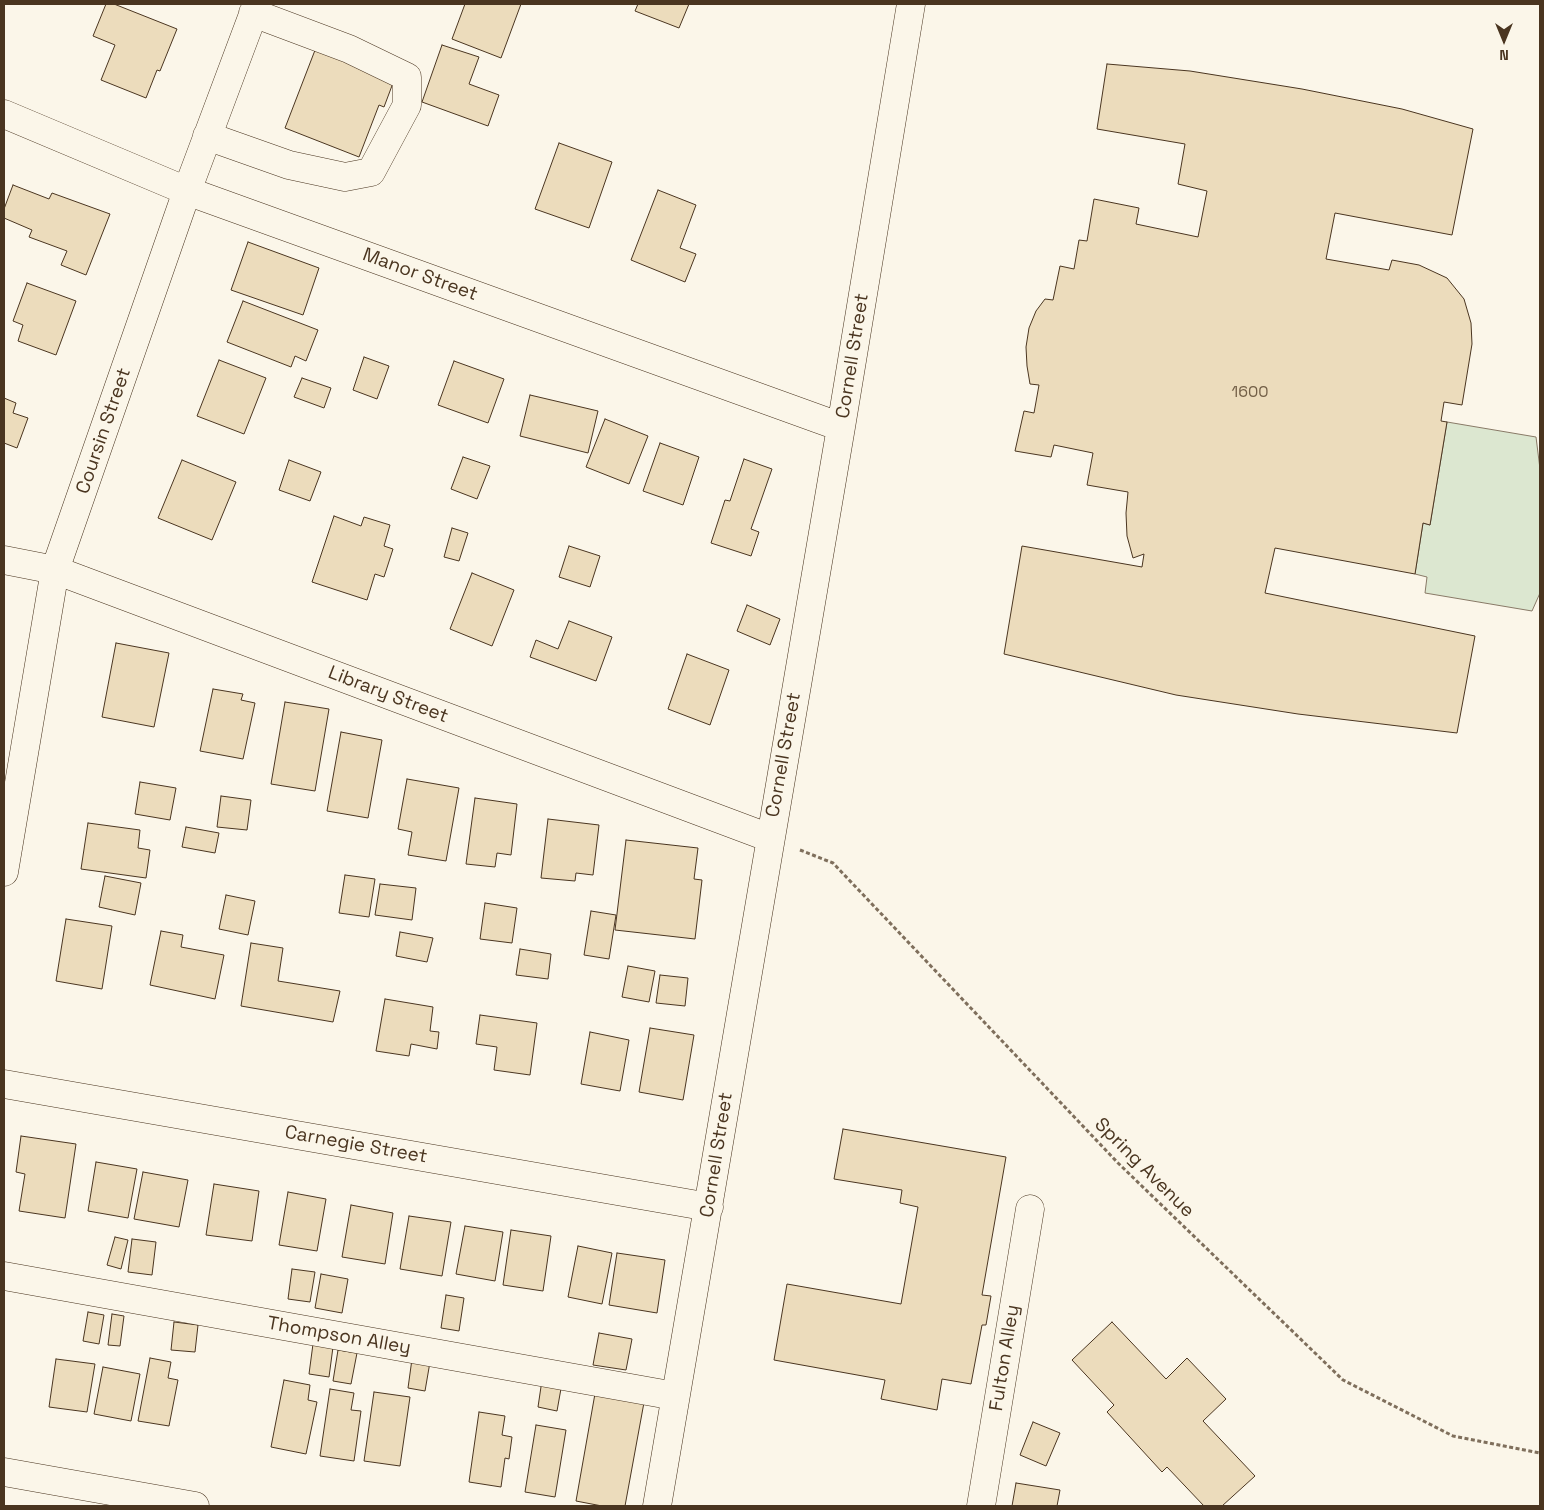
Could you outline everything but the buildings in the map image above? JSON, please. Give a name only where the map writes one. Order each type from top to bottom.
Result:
[{"type":"street","name":"Cornell Street","points":[[657,1506],[841,427],[911,4]]},
{"type":"street","name":"Coursin Street","points":[[4,872],[55,570],[187,191],[255,8]]},
{"type":"street","points":[[207,136],[289,165],[346,177],[371,172],[407,104],[407,77],[349,49],[255,8]]},
{"type":"street","name":"Manor Street","points":[[4,114],[187,191],[841,427]]},
{"type":"street","name":"Library Street","points":[[4,560],[55,570],[770,838]]},
{"type":"street","name":"Carnegie Street","points":[[4,1084],[709,1207]]},
{"type":"street","name":"Fulton Alley","points":[[981,1506],[1030,1209]]},
{"type":"street","name":"Thompson Alley","points":[[4,1276],[675,1396]]},
{"type":"street","points":[[4,1472],[195,1506]]},
{"type":"path","name":"Spring Avenue","points":[[770,838],[833,863],[1118,1163],[1343,1380],[1452,1436],[1540,1453]]},
{"type":"green space","points":[[1447,422],[1536,437],[1540,469],[1540,593],[1532,611],[1425,593],[1427,577],[1415,574],[1423,523],[1430,525]]}]
